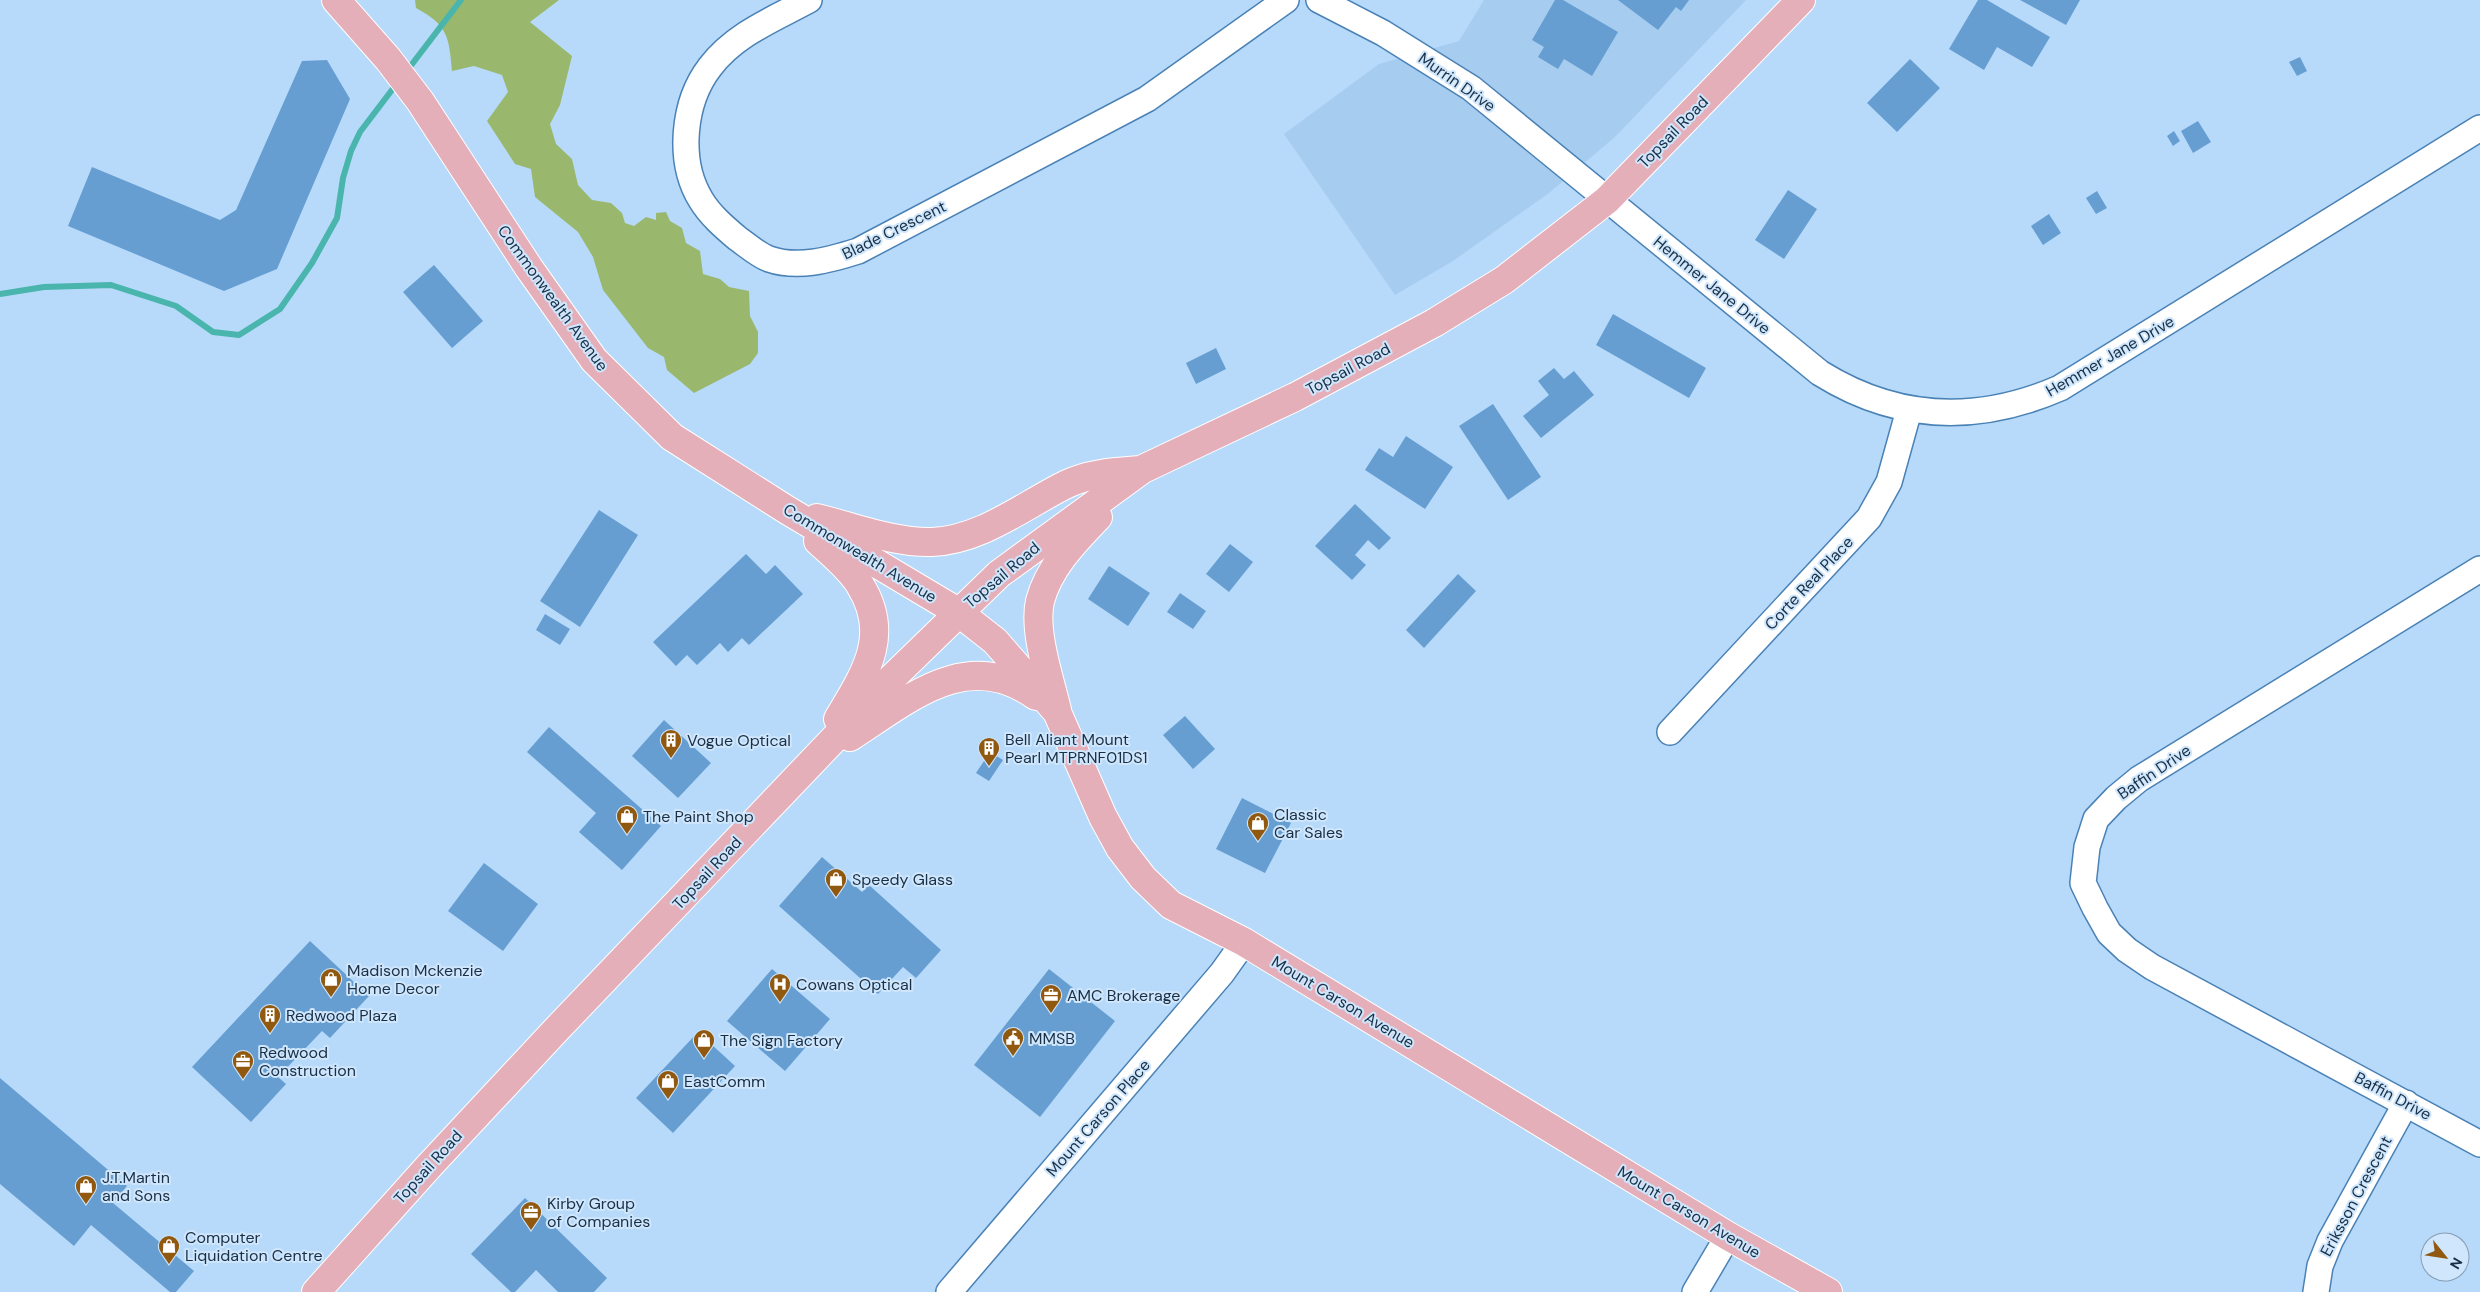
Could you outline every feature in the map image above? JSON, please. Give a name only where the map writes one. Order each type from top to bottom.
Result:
[{"type":"main road","name":"Commonwealth Avenue","points":[[336,0],[388,59],[420,101],[529,268],[594,360],[672,437],[786,510],[958,612]]},
{"type":"main road","name":"Topsail Road","points":[[316,1292],[442,1152],[813,762],[958,612],[1020,557],[1143,469],[1294,397],[1434,323],[1504,280],[1607,200],[1801,0]]},
{"type":"main road","points":[[786,510],[912,542],[934,542],[960,537],[996,523],[1069,484],[1097,475],[1143,469]]},
{"type":"main road","points":[[1057,712],[1042,643],[1040,623],[1040,602],[1048,578],[1068,549],[1143,469]]},
{"type":"main road","points":[[786,510],[848,570],[861,586],[869,605],[875,638],[864,674],[813,762]]},
{"type":"main road","name":"Mount Carson Avenue","points":[[958,612],[995,641],[1057,712],[1103,817],[1120,848],[1143,878],[1171,905],[1244,942],[1728,1236],[1828,1292]]},
{"type":"main road","points":[[813,762],[920,692],[961,676],[980,674],[998,677],[1023,687],[1057,712]]},
{"type":"street","name":"Blade Crescent","points":[[809,0],[739,37],[725,50],[710,67],[699,86],[690,107],[686,132],[687,155],[692,177],[700,199],[716,219],[748,246],[768,259],[792,263],[814,263],[858,251],[1147,99],[1286,0]]},
{"type":"street","name":"Murrin Drive","points":[[1319,0],[1383,34],[1471,88],[1607,200]]},
{"type":"street","name":"Hemmer Jane Drive","points":[[1607,200],[1820,373],[1854,392],[1909,410],[1972,413],[2017,405],[2060,388],[2480,128]]},
{"type":"street","name":"Corte Real Place","points":[[1670,732],[1869,518],[1890,482],[1909,410]]},
{"type":"street","name":"Baffin Drive","points":[[2480,568],[2139,779],[2116,798],[2096,820],[2087,847],[2084,883],[2094,908],[2109,933],[2127,950],[2152,967],[2406,1102],[2480,1144]]},
{"type":"street","name":"Mount Carson Place","points":[[949,1292],[1222,973],[1244,942]]},
{"type":"street","name":"Eriksson Crescent","points":[[2316,1292],[2320,1266],[2330,1241],[2406,1102]]},
{"type":"street","points":[[1695,1292],[1728,1236]]},
{"type":"shaded area","points":[[1484,0],[1746,0],[1616,136],[1549,193],[1453,261],[1395,295],[1284,134],[1379,64],[1459,41]]},
{"type":"green space","points":[[415,0],[559,0],[530,22],[572,56],[560,105],[550,124],[556,144],[572,159],[578,185],[592,200],[611,203],[622,213],[625,223],[634,226],[646,217],[656,220],[656,213],[666,212],[670,221],[682,228],[686,243],[700,251],[703,274],[720,279],[729,287],[749,291],[750,316],[758,332],[758,353],[750,364],[694,393],[667,370],[664,357],[648,348],[603,290],[593,257],[578,232],[535,197],[531,169],[515,164],[487,121],[508,92],[502,75],[474,66],[452,71],[450,49],[445,33],[435,20],[416,8]]},
{"type":"building","points":[[1555,0],[1563,0],[1618,32],[1592,76],[1564,59],[1558,69],[1538,57],[1544,47],[1532,40]]},
{"type":"building","points":[[1618,0],[1689,0],[1681,11],[1676,7],[1658,30]]},
{"type":"building","points":[[1978,0],[1987,0],[2050,37],[2032,67],[1997,47],[1984,70],[1949,49]]},
{"type":"building","points":[[2020,0],[2080,0],[2066,25]]},
{"type":"building","points":[[2300,57],[2307,71],[2297,76],[2289,62]]},
{"type":"building","points":[[1910,59],[1940,88],[1897,132],[1867,103]]},
{"type":"building","points":[[327,60],[350,99],[277,269],[224,291],[68,226],[92,167],[220,220],[236,210],[302,61]]},
{"type":"building","points":[[2198,121],[2211,142],[2193,153],[2181,131]]},
{"type":"building","points":[[2174,131],[2180,141],[2173,146],[2167,136]]},
{"type":"building","points":[[1788,190],[1817,209],[1784,259],[1755,240]]},
{"type":"building","points":[[2097,191],[2107,208],[2096,214],[2086,198]]},
{"type":"building","points":[[2049,214],[2061,233],[2043,245],[2031,226]]},
{"type":"building","points":[[434,265],[483,321],[452,348],[403,292]]},
{"type":"building","points":[[1613,314],[1706,368],[1689,398],[1596,345]]},
{"type":"building","points":[[1216,348],[1226,369],[1196,384],[1186,363]]},
{"type":"building","points":[[1554,368],[1564,379],[1574,371],[1594,395],[1541,438],[1523,416],[1549,395],[1538,381]]},
{"type":"building","points":[[1493,404],[1541,477],[1508,500],[1459,426]]},
{"type":"building","points":[[1406,436],[1453,467],[1425,509],[1365,470],[1379,448],[1393,457]]},
{"type":"building","points":[[1355,504],[1391,538],[1379,550],[1368,540],[1355,555],[1366,565],[1352,580],[1315,546]]},
{"type":"building","points":[[599,510],[638,535],[580,627],[540,601]]},
{"type":"building","points":[[1230,544],[1253,562],[1229,592],[1206,574]]},
{"type":"building","points":[[746,554],[766,574],[775,565],[803,594],[749,645],[742,638],[728,652],[720,643],[697,665],[687,655],[676,666],[653,642]]},
{"type":"building","points":[[1109,566],[1150,593],[1128,626],[1088,599]]},
{"type":"building","points":[[1458,574],[1476,591],[1424,648],[1406,630]]},
{"type":"building","points":[[1180,593],[1206,611],[1193,629],[1167,612]]},
{"type":"building","points":[[545,614],[570,629],[560,645],[536,630]]},
{"type":"building","points":[[1185,716],[1215,749],[1193,769],[1163,735]]},
{"type":"building","name":"Vogue Optical","points":[[664,720],[711,763],[678,798],[632,756]]},
{"type":"building","points":[[549,727],[661,826],[622,870],[579,832],[596,813],[527,752]]},
{"type":"building","name":"Bell Aliant Mount Pearl MTPRNF01DS1","points":[[990,752],[1003,760],[989,781],[976,773]]},
{"type":"building","points":[[1242,798],[1291,823],[1265,873],[1216,849]]},
{"type":"building","points":[[822,857],[862,892],[869,885],[941,950],[916,978],[903,967],[878,994],[779,906]]},
{"type":"building","points":[[484,863],[538,904],[503,951],[448,911]]},
{"type":"building","name":"Redwood Plaza","points":[[310,941],[369,996],[330,1038],[322,1031],[278,1077],[286,1084],[251,1122],[192,1067]]},
{"type":"building","points":[[772,969],[830,1019],[785,1071],[727,1021]]},
{"type":"building","points":[[1049,969],[1115,1021],[1040,1117],[974,1065]]},
{"type":"building","points":[[698,1032],[735,1066],[673,1133],[636,1098]]},
{"type":"building","points":[[0,1078],[127,1186],[113,1203],[194,1271],[176,1292],[170,1292],[91,1225],[74,1246],[0,1184]]},
{"type":"building","points":[[525,1198],[607,1278],[594,1292],[558,1292],[536,1270],[515,1292],[511,1292],[471,1254]]},
{"type":"waterway","points":[[406,72],[461,0]]},
{"type":"waterway","points":[[0,294],[44,287],[111,285],[176,306],[213,332],[239,335],[280,309],[312,263],[337,218],[343,178],[351,151],[360,132],[398,82]]},
{"type":"place","name":"Vogue Optical","points":[[671,759]]},
{"type":"place","name":"Bell Aliant Mount Pearl MTPRNF01DS1","points":[[989,767]]},
{"type":"place","name":"The Paint Shop","points":[[627,835]]},
{"type":"place","name":"Classic Car Sales","points":[[1258,842]]},
{"type":"place","name":"Speedy Glass","points":[[836,898]]},
{"type":"place","name":"Madison Mckenzie Home Decor","points":[[331,998]]},
{"type":"place","name":"Cowans Optical","points":[[780,1003]]},
{"type":"place","name":"AMC Brokerage","points":[[1051,1014]]},
{"type":"place","name":"Redwood Plaza","points":[[270,1034]]},
{"type":"place","name":"MMSB","points":[[1013,1057]]},
{"type":"place","name":"The Sign Factory","points":[[704,1059]]},
{"type":"place","name":"Redwood Construction","points":[[243,1080]]},
{"type":"place","name":"EastComm","points":[[668,1100]]},
{"type":"place","name":"J.T.Martin and Sons","points":[[86,1205]]},
{"type":"place","name":"Kirby Group of Companies","points":[[531,1231]]},
{"type":"place","name":"Computer Liquidation Centre","points":[[169,1265]]}]
